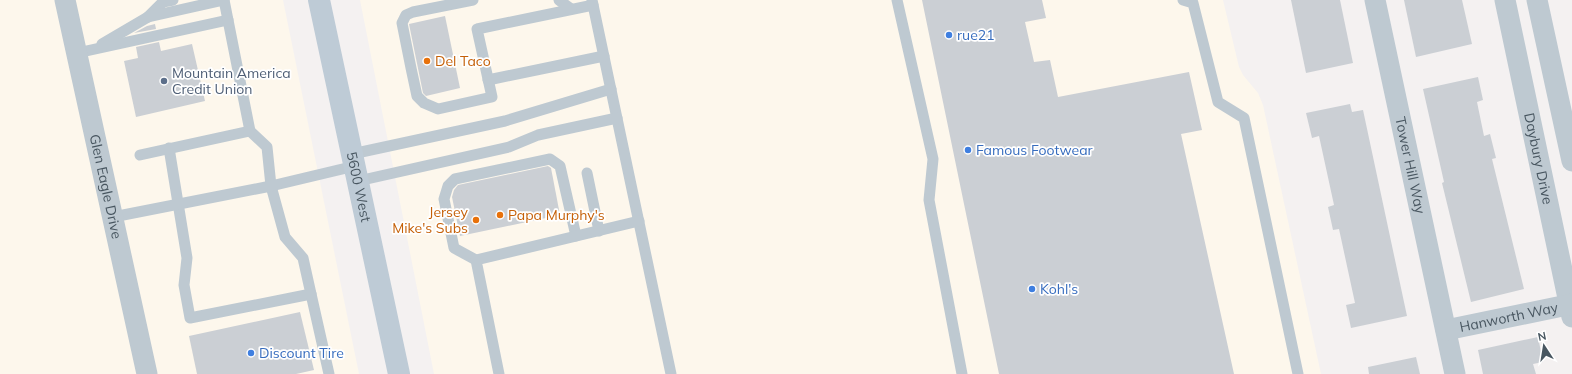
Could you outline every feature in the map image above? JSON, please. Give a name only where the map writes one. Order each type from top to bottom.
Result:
[{"type":"main road","name":"5600 West","points":[[319,0],[399,374]]},
{"type":"street","name":"Glen Eagle Drive","points":[[65,0],[85,51],[113,217],[147,374]]},
{"type":"street","name":"Tower Hill Way","points":[[1375,0],[1455,374]]},
{"type":"street","name":"Daybury Drive","points":[[1505,0],[1571,308]]},
{"type":"street","points":[[1537,0],[1572,161]]},
{"type":"street","name":"Hanworth Way","points":[[1446,330],[1571,308]]},
{"type":"lane","points":[[148,17],[163,2],[173,0]]},
{"type":"lane","points":[[85,51],[148,17],[224,0],[250,131],[267,147],[271,186],[285,237],[303,258],[329,374]]},
{"type":"lane","points":[[473,0],[413,12],[406,15],[402,22],[417,96],[424,103],[438,109],[492,97],[478,29],[571,9],[593,2],[671,374]]},
{"type":"lane","points":[[559,0],[571,9]]},
{"type":"lane","points":[[897,0],[933,159],[929,200],[962,374]]},
{"type":"lane","points":[[1183,0],[1193,3],[1218,102],[1244,118],[1298,374]]},
{"type":"lane","points":[[85,51],[228,20]]},
{"type":"lane","points":[[488,80],[604,56]]},
{"type":"lane","points":[[113,217],[271,186],[355,167],[611,89]]},
{"type":"lane","points":[[355,167],[509,147],[538,134],[617,118]]},
{"type":"lane","points":[[140,155],[250,131]]},
{"type":"lane","points":[[169,148],[187,258],[184,285],[190,318],[311,294]]},
{"type":"lane","points":[[576,236],[560,166],[550,159],[455,179],[448,186],[444,199],[454,248],[476,260],[639,221]]},
{"type":"lane","points":[[586,173],[599,231]]},
{"type":"lane","points":[[476,260],[499,374]]},
{"type":"shaded area","points":[[0,0],[283,0],[359,374],[0,374]]},
{"type":"shaded area","points":[[360,0],[1223,0],[1239,67],[1243,75],[1258,93],[1263,105],[1321,374],[434,374]]},
{"type":"building","points":[[922,0],[1042,0],[1046,18],[1025,22],[1034,62],[1050,60],[1058,97],[1189,72],[1202,130],[1181,134],[1234,374],[999,374]]},
{"type":"building","points":[[1291,0],[1340,0],[1353,63],[1306,73]]},
{"type":"building","points":[[1404,0],[1462,0],[1472,44],[1416,57]]},
{"type":"building","name":"Del Taco","points":[[445,16],[460,88],[426,96],[423,93],[409,24]]},
{"type":"building","points":[[155,24],[156,29],[134,33],[147,26]]},
{"type":"building","name":"Mountain America Credit Union","points":[[159,42],[161,51],[192,44],[205,101],[136,117],[124,61],[138,58],[136,47]]},
{"type":"building","points":[[1478,77],[1483,100],[1477,102],[1484,136],[1490,134],[1496,158],[1492,159],[1524,289],[1471,302],[1442,183],[1444,182],[1423,89]]},
{"type":"building","points":[[1350,104],[1352,112],[1363,110],[1407,316],[1351,328],[1346,305],[1355,303],[1339,229],[1333,230],[1328,207],[1334,205],[1319,136],[1312,138],[1306,113]]},
{"type":"building","points":[[548,166],[551,168],[560,215],[460,236],[452,197],[454,190],[458,185]]},
{"type":"building","name":"Discount Tire","points":[[300,312],[314,370],[296,374],[197,374],[189,336]]},
{"type":"building","points":[[1538,337],[1543,362],[1533,364],[1536,374],[1483,374],[1478,350]]},
{"type":"building","points":[[1416,357],[1420,374],[1369,374],[1368,367]]},
{"type":"place","name":"rue21","points":[[949,35]]},
{"type":"place","name":"Del Taco","points":[[427,61]]},
{"type":"place","name":"Mountain America Credit Union","points":[[164,81]]},
{"type":"place","name":"Famous Footwear","points":[[968,150]]},
{"type":"place","name":"Papa Murphy's","points":[[500,215]]},
{"type":"place","name":"Jersey Mike's Subs","points":[[476,220]]},
{"type":"place","name":"Kohl's","points":[[1032,289]]},
{"type":"place","name":"Discount Tire","points":[[251,353]]}]
